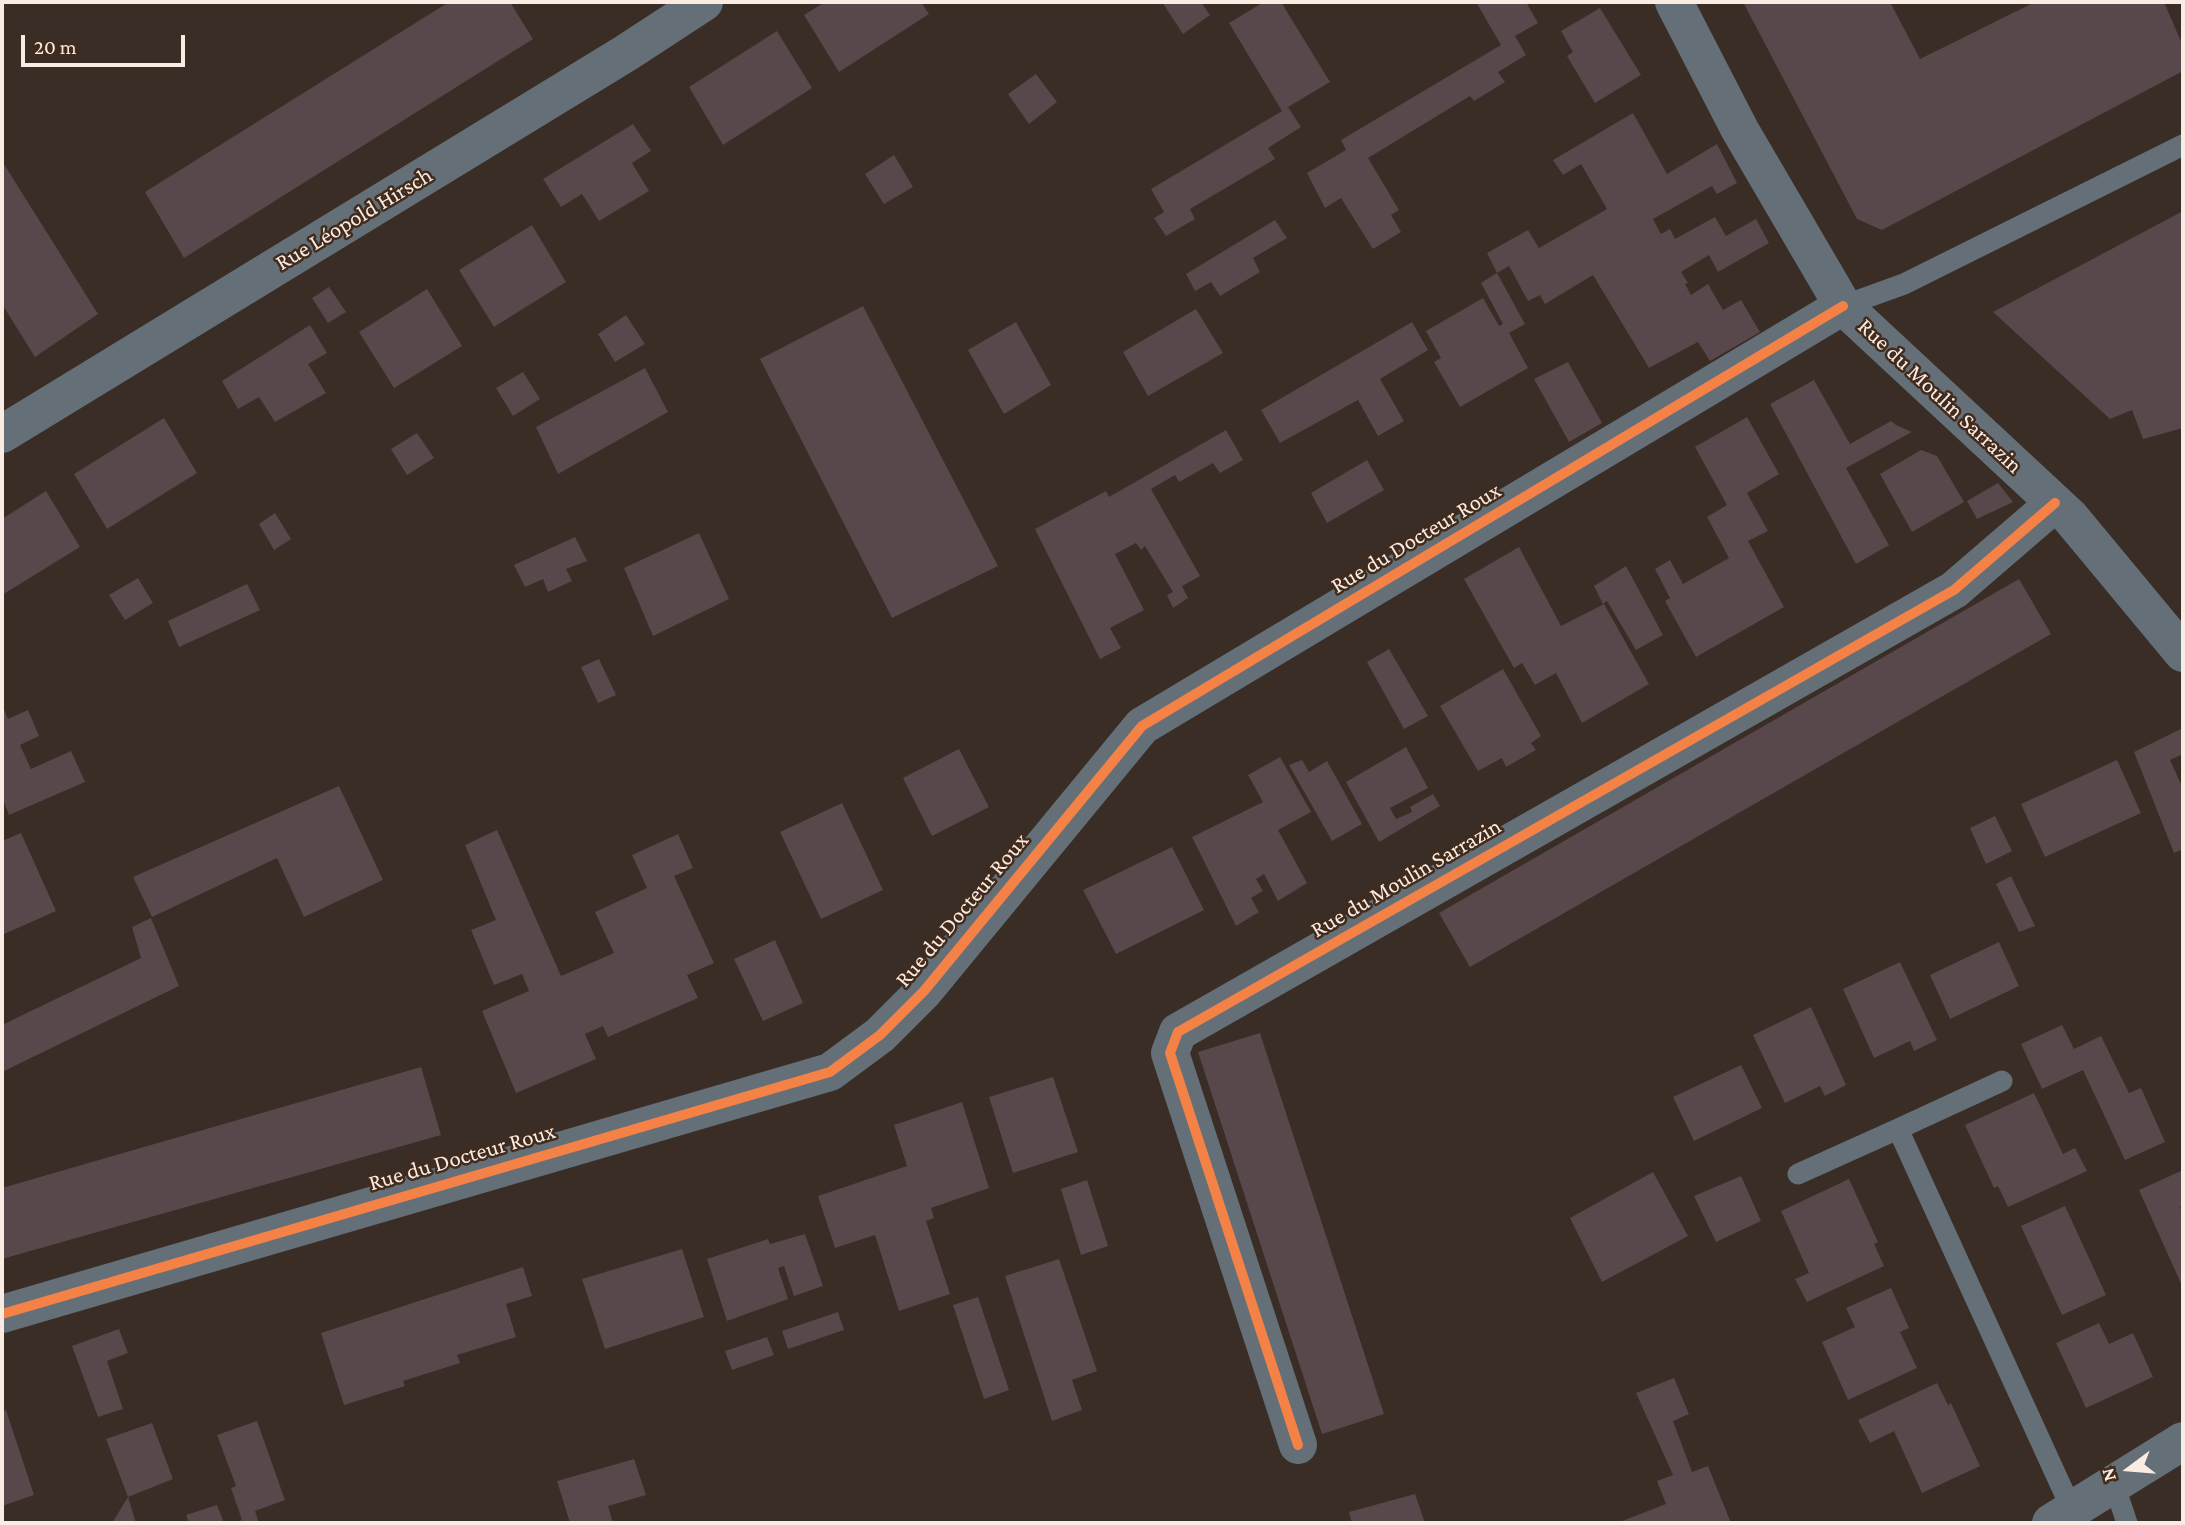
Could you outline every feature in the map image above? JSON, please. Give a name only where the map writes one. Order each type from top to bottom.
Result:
[{"type":"street","name":"Rue Léopold Hirsch","points":[[4,427],[626,53],[704,2]]},
{"type":"street","name":"Rue du Moulin Sarrazin","points":[[1674,2],[1740,130],[1843,306],[2070,517],[2183,653]]},
{"type":"street","name":"Rue du Docteur Roux","points":[[2,1314],[830,1072],[880,1035],[924,991],[1142,726],[1843,306]]},
{"type":"street","name":"Rue du Moulin Sarrazin","points":[[1298,1445],[1170,1053],[1178,1032],[1954,590],[2055,503]]},
{"type":"street","points":[[2062,1517],[2183,1441]]},
{"type":"lane","points":[[1843,306],[1904,284],[2183,145]]},
{"type":"lane","points":[[1798,1174],[2002,1081]]},
{"type":"lane","points":[[1898,1129],[2062,1517]]},
{"type":"lane","points":[[2115,1484],[2127,1523]]},
{"type":"building","points":[[449,2],[510,2],[533,39],[184,258],[145,192]]},
{"type":"building","points":[[825,2],[921,2],[929,14],[839,72],[804,15]]},
{"type":"building","points":[[1162,2],[1201,2],[1210,15],[1183,34]]},
{"type":"building","points":[[1264,2],[1281,2],[1330,82],[1288,107],[1301,127],[1268,148],[1275,159],[1190,209],[1195,219],[1166,236],[1154,218],[1164,212],[1151,189],[1282,111],[1229,23]]},
{"type":"building","points":[[1476,2],[1526,2],[1538,23],[1515,36],[1526,55],[1498,72],[1505,82],[1474,101],[1470,96],[1368,158],[1399,210],[1391,215],[1401,232],[1373,249],[1341,198],[1325,208],[1307,173],[1346,150],[1341,140],[1501,45]]},
{"type":"building","points":[[1743,2],[1890,2],[1920,59],[2035,2],[2164,2],[2183,46],[2183,71],[1882,230],[1857,219]]},
{"type":"building","points":[[1600,8],[1641,75],[1595,103],[1567,56],[1573,52],[1561,31]]},
{"type":"building","points":[[777,31],[812,88],[723,145],[689,87]]},
{"type":"building","points":[[1036,74],[1057,102],[1029,124],[1008,94]]},
{"type":"building","points":[[1633,113],[1667,174],[1717,144],[1737,183],[1717,194],[1712,186],[1653,219],[1661,234],[1670,229],[1675,239],[1715,217],[1726,236],[1756,219],[1769,243],[1718,272],[1709,255],[1681,272],[1691,295],[1708,284],[1723,310],[1741,300],[1760,332],[1710,361],[1698,342],[1649,368],[1593,275],[1545,304],[1540,295],[1528,301],[1509,266],[1497,273],[1487,253],[1528,230],[1539,248],[1607,209],[1581,164],[1563,175],[1553,160]]},
{"type":"building","points":[[633,124],[651,151],[632,163],[649,191],[599,221],[582,194],[561,207],[543,179]]},
{"type":"building","points":[[894,155],[913,187],[884,204],[865,174]]},
{"type":"building","points":[[2,161],[98,314],[35,357],[2,304]]},
{"type":"building","points":[[2183,211],[2183,428],[2143,439],[2132,410],[2110,419],[1993,312]]},
{"type":"building","points":[[1275,220],[1287,238],[1253,258],[1260,272],[1220,296],[1211,282],[1195,291],[1186,274]]},
{"type":"building","points":[[532,225],[566,282],[494,327],[459,270]]},
{"type":"building","points":[[1497,273],[1525,324],[1509,333],[1528,368],[1460,407],[1434,362],[1441,358],[1426,331],[1483,298],[1499,326],[1503,324],[1481,283]]},
{"type":"building","points":[[329,287],[346,312],[328,323],[312,298]]},
{"type":"building","points":[[427,289],[462,346],[394,388],[359,332]]},
{"type":"building","points":[[863,306],[998,566],[892,618],[760,359]]},
{"type":"building","points":[[1196,309],[1223,353],[1148,396],[1123,352]]},
{"type":"building","points":[[626,315],[645,344],[615,362],[598,334]]},
{"type":"building","points":[[1016,322],[1051,385],[1004,414],[968,350]]},
{"type":"building","points":[[1412,322],[1428,350],[1380,379],[1404,421],[1378,436],[1358,400],[1280,443],[1261,410]]},
{"type":"building","points":[[310,325],[327,353],[308,364],[326,393],[275,422],[259,397],[238,409],[222,381]]},
{"type":"building","points":[[1568,362],[1602,423],[1569,442],[1534,379]]},
{"type":"building","points":[[645,368],[668,412],[558,474],[536,427]]},
{"type":"building","points":[[523,372],[540,399],[513,416],[496,388]]},
{"type":"building","points":[[1814,380],[1850,444],[1891,421],[1912,432],[1846,468],[1889,545],[1856,564],[1770,404]]},
{"type":"building","points":[[1747,417],[1779,474],[1747,493],[1768,531],[1748,541],[1784,607],[1696,657],[1665,601],[1670,598],[1655,569],[1670,560],[1683,584],[1729,558],[1707,517],[1727,505],[1695,447]]},
{"type":"building","points":[[164,418],[197,473],[107,529],[74,474]]},
{"type":"building","points":[[1226,430],[1243,460],[1220,473],[1213,463],[1179,482],[1175,475],[1151,489],[1200,576],[1182,586],[1188,598],[1173,608],[1167,595],[1173,592],[1145,546],[1141,550],[1136,543],[1115,554],[1144,610],[1110,628],[1121,648],[1100,659],[1035,529],[1106,491],[1109,497]]},
{"type":"building","points":[[417,433],[434,458],[407,475],[391,449]]},
{"type":"building","points":[[1921,450],[1937,456],[1964,502],[1912,532],[1880,474]]},
{"type":"building","points":[[1367,460],[1384,490],[1327,523],[1311,493]]},
{"type":"building","points":[[1998,483],[2013,502],[1977,519],[1967,501]]},
{"type":"building","points":[[46,491],[80,547],[2,595],[2,519]]},
{"type":"building","points":[[275,513],[291,539],[274,550],[259,524]]},
{"type":"building","points":[[699,533],[729,599],[653,636],[624,568]]},
{"type":"building","points":[[575,537],[587,561],[566,569],[572,581],[548,592],[543,579],[525,587],[514,565]]},
{"type":"building","points":[[1519,547],[1561,626],[1604,604],[1649,684],[1582,723],[1556,673],[1535,685],[1522,663],[1514,668],[1464,579]]},
{"type":"building","points":[[1626,566],[1663,635],[1636,650],[1607,601],[1603,604],[1594,586]]},
{"type":"building","points":[[138,578],[153,603],[125,620],[109,595]]},
{"type":"building","points":[[2019,579],[2051,634],[1470,967],[1439,913]]},
{"type":"building","points":[[247,584],[260,610],[179,647],[168,621]]},
{"type":"building","points":[[1389,649],[1428,716],[1404,729],[1367,662]]},
{"type":"building","points":[[599,659],[616,695],[598,703],[581,667]]},
{"type":"building","points":[[1503,669],[1541,736],[1531,743],[1536,750],[1506,767],[1502,758],[1478,771],[1440,706]]},
{"type":"building","points":[[2,704],[8,719],[28,710],[39,736],[20,745],[31,769],[71,751],[85,782],[9,815],[2,797]]},
{"type":"building","points":[[2183,728],[2183,754],[2170,760],[2181,784],[2183,782],[2183,849],[2174,853],[2134,752]]},
{"type":"building","points":[[1406,747],[1428,788],[1390,808],[1396,819],[1412,812],[1410,807],[1433,794],[1440,806],[1379,842],[1346,782]]},
{"type":"building","points":[[959,749],[989,807],[932,836],[903,778]]},
{"type":"building","points":[[1280,757],[1311,812],[1278,830],[1307,883],[1278,901],[1264,874],[1256,879],[1263,891],[1251,898],[1259,912],[1236,926],[1192,837],[1263,802],[1248,775]]},
{"type":"building","points":[[1302,760],[1309,772],[1327,761],[1362,824],[1332,841],[1289,765]]},
{"type":"building","points":[[2117,760],[2141,813],[2045,857],[2021,804]]},
{"type":"building","points":[[339,786],[383,880],[304,917],[277,858],[152,917],[133,877]]},
{"type":"building","points":[[842,803],[883,890],[821,919],[780,832]]},
{"type":"building","points":[[1995,816],[2012,851],[1986,864],[1970,828]]},
{"type":"building","points":[[497,830],[561,976],[614,953],[595,912],[647,888],[632,855],[678,834],[693,868],[674,876],[714,963],[687,975],[698,998],[608,1037],[603,1026],[585,1034],[596,1059],[516,1093],[482,1011],[529,991],[522,974],[494,985],[471,930],[496,920],[465,845]]},
{"type":"building","points":[[21,833],[56,911],[2,935],[2,841]]},
{"type":"building","points":[[1172,847],[1204,910],[1116,954],[1083,890]]},
{"type":"building","points":[[2011,876],[2035,926],[2019,932],[1996,884]]},
{"type":"building","points":[[151,918],[179,986],[2,1072],[2,1025],[141,958],[132,927]]},
{"type":"building","points":[[775,940],[803,1003],[763,1021],[734,959]]},
{"type":"building","points":[[1999,942],[2019,986],[1950,1019],[1930,975]]},
{"type":"building","points":[[1900,962],[1937,1040],[1914,1051],[1910,1041],[1874,1058],[1843,989]]},
{"type":"building","points":[[1811,1007],[1846,1085],[1825,1096],[1820,1086],[1785,1103],[1753,1035]]},
{"type":"building","points":[[2062,1025],[2074,1049],[2101,1036],[2129,1093],[2141,1088],[2165,1142],[2125,1160],[2083,1070],[2042,1089],[2021,1044]]},
{"type":"building","points":[[1260,1033],[1384,1414],[1322,1434],[1198,1052]]},
{"type":"building","points":[[1741,1065],[1762,1108],[1694,1141],[1673,1097]]},
{"type":"building","points":[[421,1067],[441,1135],[2,1259],[2,1188]]},
{"type":"building","points":[[1053,1077],[1078,1152],[1013,1173],[989,1097]]},
{"type":"building","points":[[2034,1093],[2063,1154],[2075,1148],[2087,1171],[2008,1207],[1998,1186],[1994,1188],[1965,1125]]},
{"type":"building","points":[[962,1102],[989,1188],[931,1208],[934,1218],[926,1221],[950,1294],[899,1311],[875,1235],[835,1248],[818,1196],[907,1166],[894,1125]]},
{"type":"building","points":[[2183,1170],[2183,1205],[2180,1207],[2183,1214],[2183,1288],[2139,1190]]},
{"type":"building","points":[[1653,1172],[1688,1236],[1602,1282],[1570,1218]]},
{"type":"building","points":[[1741,1176],[1761,1221],[1716,1242],[1694,1196]]},
{"type":"building","points":[[1849,1179],[1878,1242],[1874,1244],[1884,1266],[1807,1302],[1795,1279],[1809,1273],[1781,1211]]},
{"type":"building","points":[[1087,1180],[1108,1246],[1081,1255],[1061,1189]]},
{"type":"building","points":[[2065,1206],[2106,1295],[2062,1315],[2021,1226]]},
{"type":"building","points":[[805,1234],[823,1286],[794,1296],[784,1266],[778,1268],[788,1299],[727,1321],[707,1259],[768,1239],[770,1244]]},
{"type":"building","points":[[682,1249],[704,1317],[605,1349],[582,1279]]},
{"type":"building","points":[[1059,1259],[1097,1371],[1072,1380],[1082,1410],[1052,1421],[1005,1276]]},
{"type":"building","points":[[523,1267],[532,1296],[506,1304],[516,1337],[457,1355],[460,1363],[403,1381],[405,1386],[344,1405],[321,1333]]},
{"type":"building","points":[[1891,1288],[1909,1328],[1900,1332],[1917,1368],[1848,1400],[1822,1342],[1855,1327],[1846,1308]]},
{"type":"building","points":[[978,1297],[1009,1390],[984,1399],[953,1305]]},
{"type":"building","points":[[838,1312],[844,1330],[788,1349],[782,1331]]},
{"type":"building","points":[[2099,1323],[2109,1344],[2133,1333],[2153,1377],[2086,1408],[2056,1343]]},
{"type":"building","points":[[119,1329],[128,1353],[107,1361],[123,1409],[98,1417],[72,1346]]},
{"type":"building","points":[[767,1337],[774,1355],[732,1370],[725,1351]]},
{"type":"building","points":[[1674,1378],[1689,1414],[1673,1421],[1692,1472],[1708,1466],[1731,1523],[1617,1523],[1666,1504],[1657,1481],[1673,1475],[1636,1393]]},
{"type":"building","points":[[1937,1383],[1948,1405],[1951,1403],[1980,1466],[1922,1493],[1894,1431],[1870,1443],[1858,1420]]},
{"type":"building","points":[[6,1410],[34,1495],[2,1506],[2,1412]]},
{"type":"building","points":[[257,1421],[285,1500],[255,1511],[259,1523],[233,1523],[242,1520],[231,1488],[236,1486],[217,1435]]},
{"type":"building","points":[[152,1423],[173,1479],[128,1497],[106,1439]]},
{"type":"building","points":[[634,1459],[646,1495],[608,1506],[613,1523],[570,1523],[557,1481]]},
{"type":"building","points":[[1415,1494],[1425,1523],[1352,1523],[1349,1512]]},
{"type":"building","points":[[128,1497],[136,1523],[112,1523]]},
{"type":"building","points":[[217,1505],[224,1523],[189,1523],[186,1515]]},
{"type":"cycle path","points":[[2,1314],[830,1072],[880,1035],[924,991],[1142,726],[1843,306]]},
{"type":"cycle path","points":[[1298,1445],[1170,1053],[1178,1032],[1954,590],[2055,503]]}]
